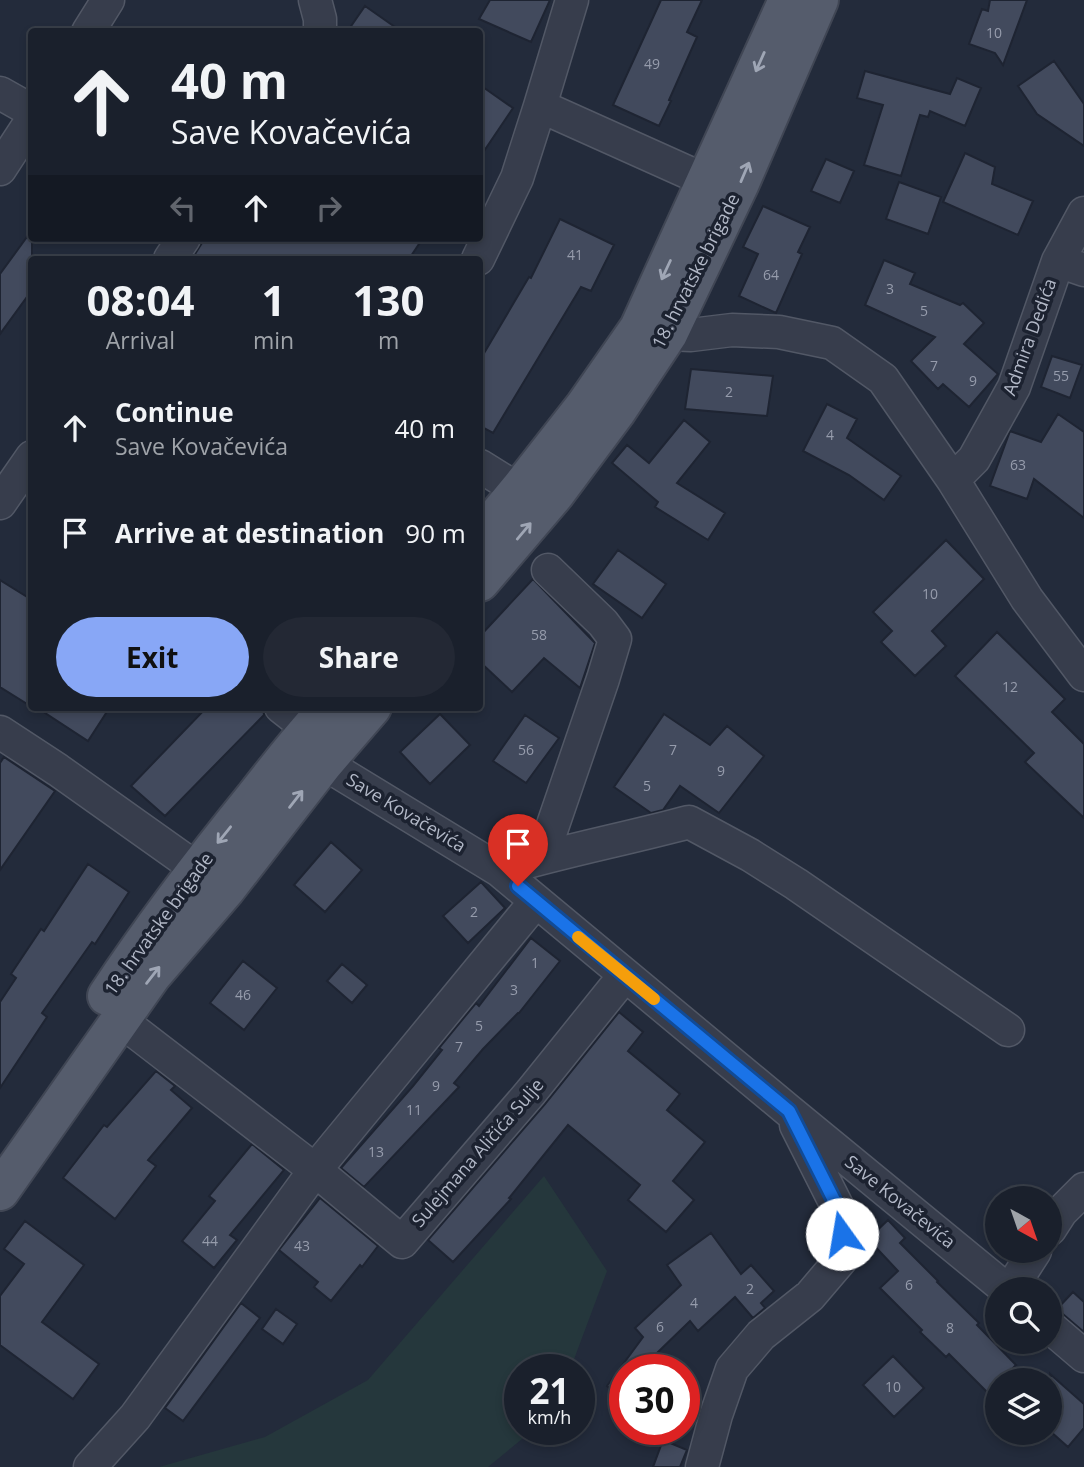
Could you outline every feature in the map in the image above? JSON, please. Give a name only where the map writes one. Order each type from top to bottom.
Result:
[{"type":"main road","name":"18. hrvatske brigade","points":[[483,579],[533,521],[617,412],[654,331],[707,181],[788,0]]},
{"type":"main road","name":"18. hrvatske brigade","points":[[483,533],[584,407],[654,331],[740,183],[819,0]]},
{"type":"main road","name":"18. hrvatske brigade","points":[[0,1149],[141,946],[212,878],[323,764],[369,711]]},
{"type":"main road","name":"18. hrvatske brigade","points":[[0,1191],[152,975],[212,878],[306,714]]},
{"type":"street","points":[[90,28],[108,0]]},
{"type":"street","points":[[315,0],[320,28]]},
{"type":"street","points":[[479,256],[517,178],[572,0]]},
{"type":"street","points":[[0,93],[28,109]]},
{"type":"street","name":"18. hrvatske brigade","points":[[540,106],[707,181]]},
{"type":"street","points":[[0,169],[28,126]]},
{"type":"street","name":"Admira Dedića","points":[[953,480],[974,459],[1014,387],[1071,265],[1084,213]]},
{"type":"street","points":[[654,331],[691,335],[732,330],[779,332],[832,343],[883,379],[953,480],[1027,599],[1084,675]]},
{"type":"street","points":[[11,491],[28,463]]},
{"type":"street","points":[[483,469],[519,490]]},
{"type":"street","points":[[542,857],[615,639],[603,623],[548,570]]},
{"type":"street","points":[[0,732],[212,878]]},
{"type":"street","name":"Save Kovačevića","points":[[323,764],[499,870],[992,1277]]},
{"type":"street","points":[[499,870],[689,822],[796,884],[1007,1030]]},
{"type":"street","points":[[90,1467],[135,1417],[315,1170],[536,901]]},
{"type":"street","name":"Sulejmana Aličića Sulje","points":[[315,1170],[402,1242],[531,1093],[625,975]]},
{"type":"street","name":"18. hrvatske brigade","points":[[120,1020],[315,1170]]},
{"type":"street","points":[[702,1467],[732,1369],[761,1335],[810,1296],[845,1256],[840,1212],[789,1111]]},
{"type":"street","points":[[1062,1211],[1084,1189]]},
{"type":"street","points":[[1062,1337],[1084,1356]]},
{"type":"shaded area","points":[[544,1176],[607,1271],[576,1354],[504,1354],[504,1445],[515,1445],[488,1467],[159,1467],[265,1437],[368,1380]]},
{"type":"building","points":[[490,0],[550,0],[531,42],[479,19]]},
{"type":"building","points":[[661,0],[702,0],[687,32],[697,37],[659,126],[613,105]]},
{"type":"building","points":[[990,0],[1027,0],[1003,65],[995,53],[969,44],[982,9],[988,11]]},
{"type":"building","points":[[365,6],[396,28],[350,28]]},
{"type":"building","points":[[1054,61],[1084,104],[1084,146],[1037,114],[1018,86]]},
{"type":"building","points":[[865,71],[950,94],[957,78],[981,88],[965,126],[930,111],[928,117],[920,115],[901,176],[864,165],[883,105],[857,98]]},
{"type":"building","points":[[483,87],[513,108],[483,153]]},
{"type":"building","points":[[965,153],[995,167],[992,184],[1033,201],[1018,235],[943,202]]},
{"type":"building","points":[[826,159],[854,171],[840,203],[811,191]]},
{"type":"building","points":[[899,182],[941,197],[928,234],[886,219]]},
{"type":"building","points":[[763,206],[810,227],[798,252],[802,254],[776,313],[739,296],[758,254],[743,247]]},
{"type":"building","points":[[560,219],[614,245],[591,291],[581,287],[493,433],[483,428],[483,355],[529,277],[531,278]]},
{"type":"building","points":[[28,236],[28,242],[32,242],[32,256],[28,256],[28,296],[0,334],[0,274]]},
{"type":"building","points":[[203,242],[420,242],[411,256],[194,256]]},
{"type":"building","points":[[884,260],[915,273],[910,284],[960,305],[963,303],[984,323],[964,344],[998,374],[969,407],[943,384],[938,389],[911,361],[935,337],[865,305]]},
{"type":"building","points":[[1052,356],[1082,365],[1070,398],[1041,387]]},
{"type":"building","points":[[691,369],[773,376],[767,416],[685,409]]},
{"type":"building","points":[[827,404],[857,419],[847,438],[901,476],[884,500],[849,475],[803,451]]},
{"type":"building","points":[[1058,414],[1084,432],[1084,518],[1034,479],[1027,499],[990,486],[1010,431],[1041,442]]},
{"type":"building","points":[[684,420],[710,442],[677,483],[725,513],[708,540],[655,507],[658,502],[612,463],[627,445],[649,463]]},
{"type":"building","points":[[946,540],[984,579],[932,631],[946,646],[915,676],[881,642],[892,631],[873,612]]},
{"type":"building","points":[[618,550],[666,584],[642,618],[593,584]]},
{"type":"building","points":[[533,579],[595,643],[580,688],[544,658],[512,692],[483,665],[483,633]]},
{"type":"building","points":[[0,580],[28,598],[28,704],[0,687]]},
{"type":"building","points":[[997,632],[1065,699],[1052,712],[1084,744],[1084,818],[1025,762],[1034,753],[955,676]]},
{"type":"building","points":[[42,711],[107,711],[88,741]]},
{"type":"building","points":[[203,711],[264,711],[264,715],[165,816],[131,786]]},
{"type":"building","points":[[440,714],[470,745],[430,784],[400,752]]},
{"type":"building","points":[[664,714],[710,745],[727,726],[764,756],[719,813],[680,786],[663,810],[651,813],[614,787]]},
{"type":"building","points":[[525,715],[559,738],[526,783],[493,761]]},
{"type":"building","points":[[4,757],[55,791],[0,870],[0,763]]},
{"type":"building","points":[[331,842],[362,870],[325,912],[294,885]]},
{"type":"building","points":[[88,864],[129,892],[95,944],[92,942],[42,1013],[47,1017],[0,1088],[0,1002],[16,978],[11,974],[41,929],[44,931]]},
{"type":"building","points":[[481,882],[505,908],[468,943],[443,916]]},
{"type":"building","points":[[531,938],[560,961],[519,1013],[454,1083],[459,1087],[364,1187],[341,1168],[413,1086],[442,1050],[439,1048],[476,1003],[479,1006]]},
{"type":"building","points":[[243,961],[277,988],[244,1030],[210,1003]]},
{"type":"building","points":[[342,964],[367,985],[352,1003],[327,981]]},
{"type":"building","points":[[619,1012],[643,1032],[628,1051],[680,1094],[667,1110],[705,1142],[673,1181],[694,1200],[666,1232],[628,1200],[640,1185],[568,1125],[509,1198],[511,1199],[453,1262],[428,1240],[545,1104]]},
{"type":"building","points":[[156,1071],[175,1086],[171,1090],[192,1108],[148,1160],[156,1166],[115,1219],[63,1178],[104,1125],[107,1127]]},
{"type":"building","points":[[252,1144],[284,1170],[230,1235],[237,1240],[214,1268],[182,1241],[215,1201],[209,1196]]},
{"type":"building","points":[[320,1198],[378,1246],[331,1301],[314,1287],[318,1282],[279,1250]]},
{"type":"building","points":[[888,1220],[905,1238],[900,1243],[979,1323],[977,1325],[985,1333],[985,1354],[1005,1354],[1016,1365],[1013,1368],[985,1368],[985,1390],[949,1354],[946,1357],[880,1288],[898,1271],[868,1239]]},
{"type":"building","points":[[25,1221],[84,1265],[42,1322],[99,1364],[73,1399],[0,1345],[0,1296],[24,1264],[4,1249]]},
{"type":"building","points":[[711,1233],[741,1274],[751,1265],[774,1291],[761,1303],[765,1308],[753,1318],[735,1297],[698,1331],[690,1321],[656,1354],[631,1354],[643,1337],[635,1328],[681,1285],[667,1265]]},
{"type":"building","points":[[1073,1292],[1084,1302],[1084,1332],[1062,1313],[1062,1304]]},
{"type":"building","points":[[241,1303],[260,1318],[183,1421],[165,1408]]},
{"type":"building","points":[[276,1309],[297,1324],[283,1344],[262,1329]]},
{"type":"building","points":[[893,1356],[924,1388],[894,1417],[863,1385]]},
{"type":"building","points":[[1062,1385],[1084,1404],[1084,1428],[1068,1447],[1062,1442]]},
{"type":"building","points":[[661,1445],[675,1445],[687,1450],[680,1467],[653,1467]]},
{"type":"slow traffic","points":[[578,937],[654,999]]},
{"type":"route","points":[[518,886],[789,1111],[840,1212],[842,1234]]}]
